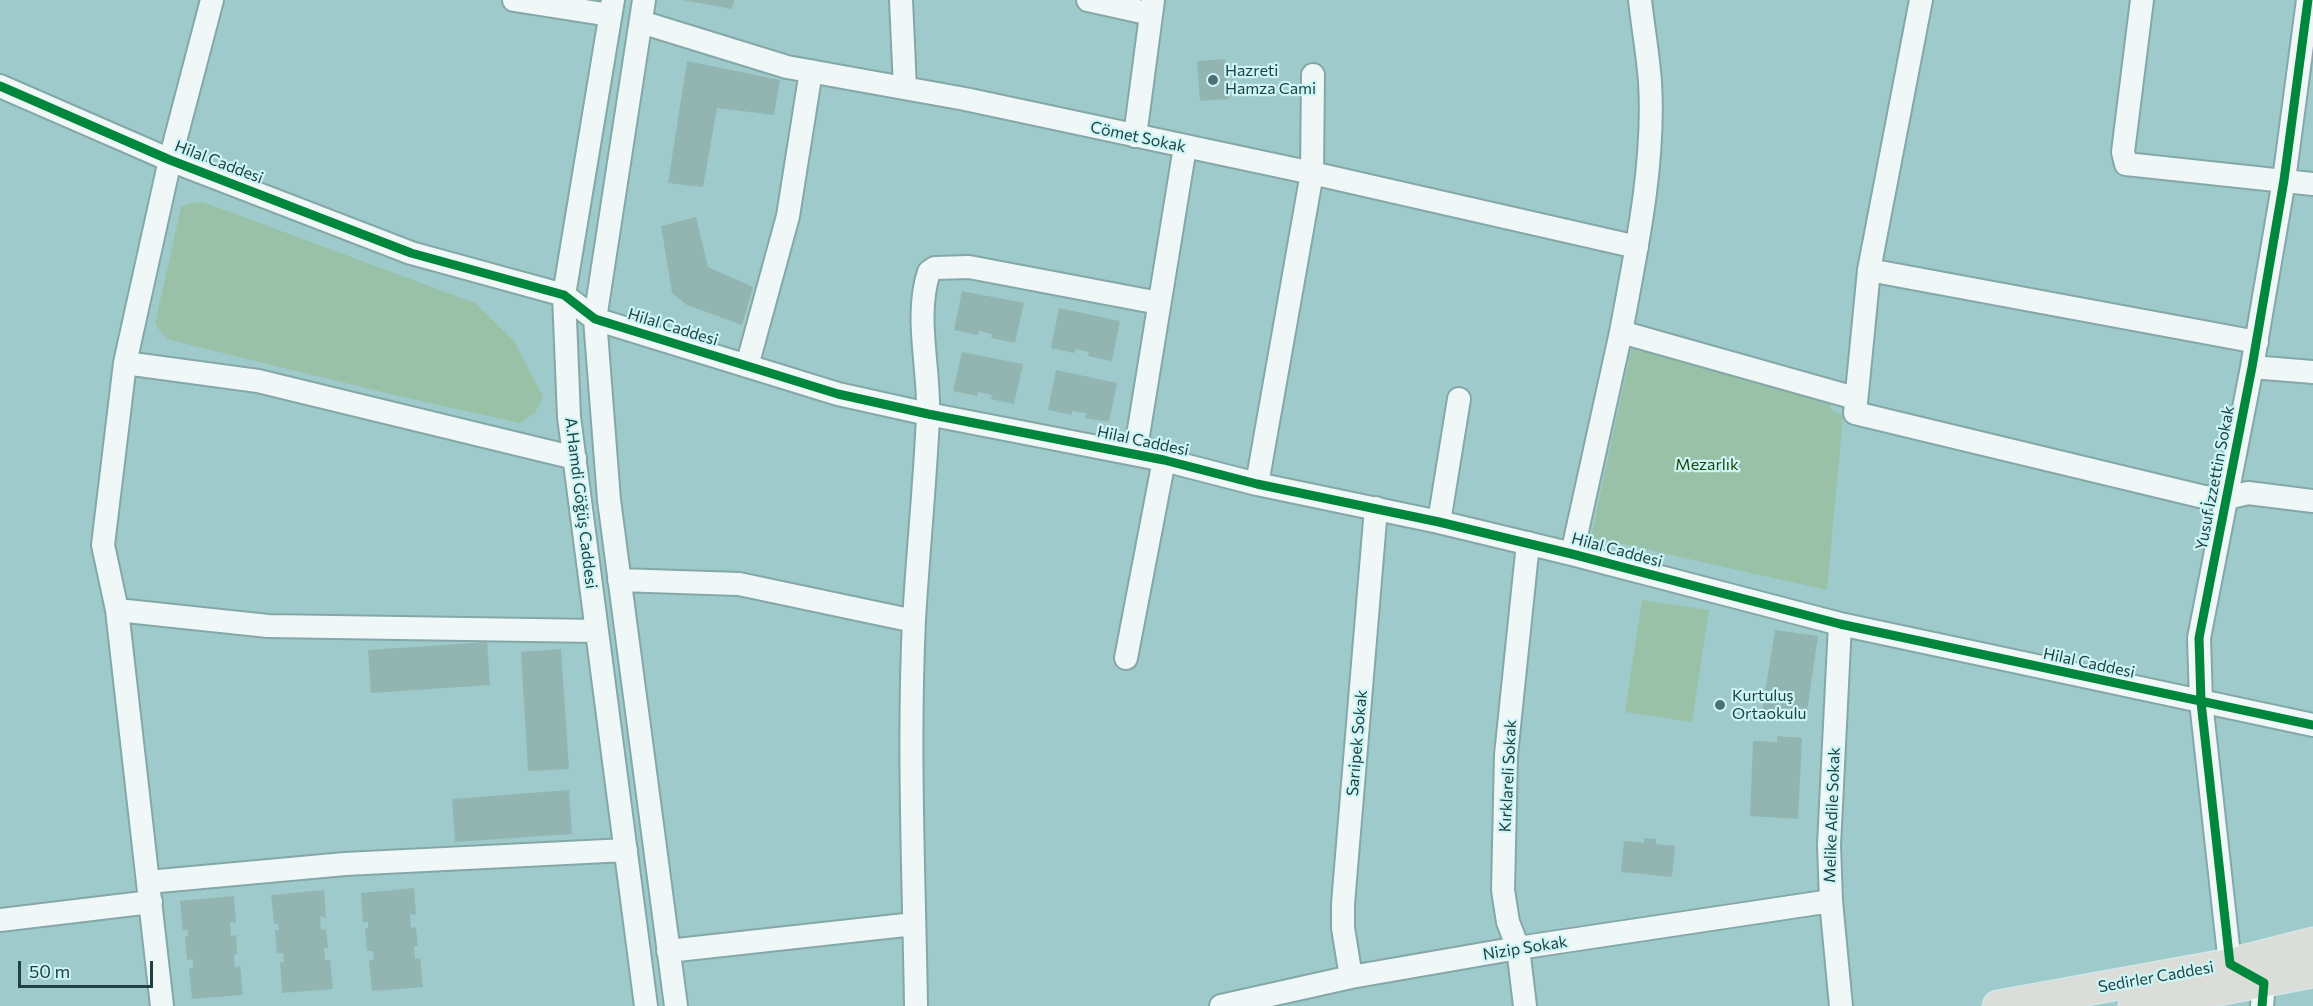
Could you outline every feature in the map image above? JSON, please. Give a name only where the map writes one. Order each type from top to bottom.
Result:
[{"type":"main road","name":"Sedirler Caddesi","points":[[1998,1006],[2230,964],[2313,943]]},
{"type":"main road","name":"Sedirler Caddesi","points":[[2134,1006],[2263,994],[2313,972]]},
{"type":"street","points":[[162,1006],[117,610],[103,545],[125,363],[170,160],[212,0]]},
{"type":"street","points":[[514,0],[611,7]]},
{"type":"street","points":[[901,0],[905,88]]},
{"type":"street","points":[[1088,0],[1152,7],[1135,136]]},
{"type":"street","points":[[1572,554],[1621,332],[1637,246],[1649,154],[1650,83],[1640,0]]},
{"type":"street","points":[[1921,0],[1869,270],[1855,413],[2204,497],[2227,498],[2248,493],[2313,501]]},
{"type":"street","points":[[2142,0],[2123,152],[2126,164],[2313,184]]},
{"type":"street","name":"Yusuf İzzettin Sokak","points":[[2230,964],[2201,702],[2199,638],[2257,342],[2284,180],[2308,0]]},
{"type":"street","name":"A.Hamdi Göğüş Caddesi","points":[[611,7],[564,296],[569,417],[646,1006]]},
{"type":"street","name":"A.Hamdi Göğüş Caddesi","points":[[643,11],[595,319],[609,500],[676,1006]]},
{"type":"street","name":"Cömet Sokak","points":[[643,11],[787,67],[905,88],[1312,173],[1637,246]]},
{"type":"street","points":[[747,366],[788,216],[811,71]]},
{"type":"street","points":[[1257,483],[1312,173],[1313,75]]},
{"type":"street","name":"Hilal Caddesi","points":[[0,86],[170,160],[411,253],[564,296],[595,319],[838,394],[1164,460],[1528,543],[1840,624],[2313,725]]},
{"type":"street","points":[[1135,454],[1185,147]]},
{"type":"street","points":[[916,1006],[911,728],[914,621],[928,414],[923,304],[925,283],[929,272],[935,268],[969,267],[1159,303]]},
{"type":"street","points":[[1869,270],[2257,342]]},
{"type":"street","points":[[1621,332],[1855,398]]},
{"type":"street","points":[[125,363],[258,381],[575,458]]},
{"type":"street","points":[[2252,367],[2313,372]]},
{"type":"street","points":[[1439,522],[1459,399]]},
{"type":"street","points":[[1126,658],[1164,460]]},
{"type":"street","name":"Sarıipek Sokak","points":[[1351,977],[1343,928],[1343,904],[1376,508]]},
{"type":"street","name":"Kırklareli Sokak","points":[[1525,1006],[1518,948],[1508,922],[1503,890],[1506,755],[1528,543]]},
{"type":"street","points":[[619,580],[739,584],[914,621]]},
{"type":"street","points":[[117,610],[268,626],[597,631]]},
{"type":"street","name":"Melike Adile Sokak","points":[[1840,624],[1829,844],[1831,901],[1841,1006]]},
{"type":"street","points":[[0,920],[149,892],[345,864],[626,850]]},
{"type":"street","name":"Nizip Sokak","points":[[1221,1006],[1351,977],[1518,948],[1831,901]]},
{"type":"street","points":[[669,951],[914,924]]},
{"type":"street","points":[[2230,964],[2263,994]]},
{"type":"green space","points":[[203,202],[475,303],[514,341],[543,397],[535,413],[520,423],[166,339],[155,324],[181,207],[190,203]]},
{"type":"green space","name":"Mezarlık","points":[[1632,346],[1830,399],[1831,410],[1843,416],[1827,590],[1591,537]]},
{"type":"green space","points":[[1642,600],[1709,610],[1692,722],[1625,712]]},
{"type":"building","points":[[683,0],[734,0],[732,9]]},
{"type":"building","name":"Hazreti Hamza Cami","points":[[1225,59],[1229,99],[1200,101],[1197,61]]},
{"type":"building","points":[[687,61],[780,80],[774,115],[717,108],[703,187],[668,183]]},
{"type":"building","points":[[696,217],[708,267],[753,287],[742,325],[687,305],[672,293],[661,226]]},
{"type":"building","points":[[962,291],[1024,303],[1015,343],[991,338],[992,334],[979,331],[978,335],[954,330]]},
{"type":"building","points":[[1059,308],[1120,321],[1112,361],[1088,356],[1089,352],[1076,349],[1074,353],[1051,348]]},
{"type":"building","points":[[962,352],[1023,364],[1014,404],[991,399],[992,395],[978,392],[977,396],[953,391]]},
{"type":"building","points":[[1056,370],[1117,383],[1109,422],[1085,418],[1086,413],[1072,411],[1072,415],[1048,410]]},
{"type":"building","points":[[1775,630],[1818,636],[1806,718],[1762,712]]},
{"type":"building","points":[[487,642],[490,685],[371,693],[368,650]]},
{"type":"building","points":[[561,649],[569,769],[528,771],[521,652]]},
{"type":"building","points":[[1777,736],[1802,738],[1798,819],[1750,816],[1753,741],[1777,742]]},
{"type":"building","points":[[569,790],[572,834],[455,842],[452,799]]},
{"type":"building","points":[[1644,838],[1656,839],[1656,844],[1675,846],[1672,877],[1621,872],[1624,841],[1644,843]]},
{"type":"building","points":[[414,888],[416,915],[410,914],[411,928],[416,927],[418,946],[414,946],[415,959],[420,958],[423,987],[372,991],[369,960],[374,960],[373,951],[367,951],[365,928],[368,928],[368,922],[363,922],[361,893]]},
{"type":"building","points":[[324,890],[326,918],[320,916],[321,930],[326,929],[328,948],[324,948],[325,960],[330,960],[333,989],[282,993],[280,962],[284,962],[283,953],[277,954],[275,930],[279,930],[278,924],[274,924],[271,895]]},
{"type":"building","points":[[234,896],[236,923],[230,922],[231,936],[236,935],[235,967],[240,966],[243,995],[192,999],[189,968],[193,968],[193,959],[187,960],[185,936],[188,936],[188,930],[183,930],[180,901]]},
{"type":"cycle path","points":[[2262,1006],[2264,983],[2230,964],[2201,702],[2199,638],[2252,367],[2284,180],[2308,0]]},
{"type":"cycle path","points":[[0,86],[170,160],[411,253],[564,295],[595,319],[838,394],[1164,460],[1257,484],[1439,522],[1572,554],[1840,624],[2313,725]]},
{"type":"place","name":"Hazreti Hamza Cami","points":[[1213,80]]},
{"type":"place","name":"Kurtuluş Ortaokulu","points":[[1720,705]]}]
